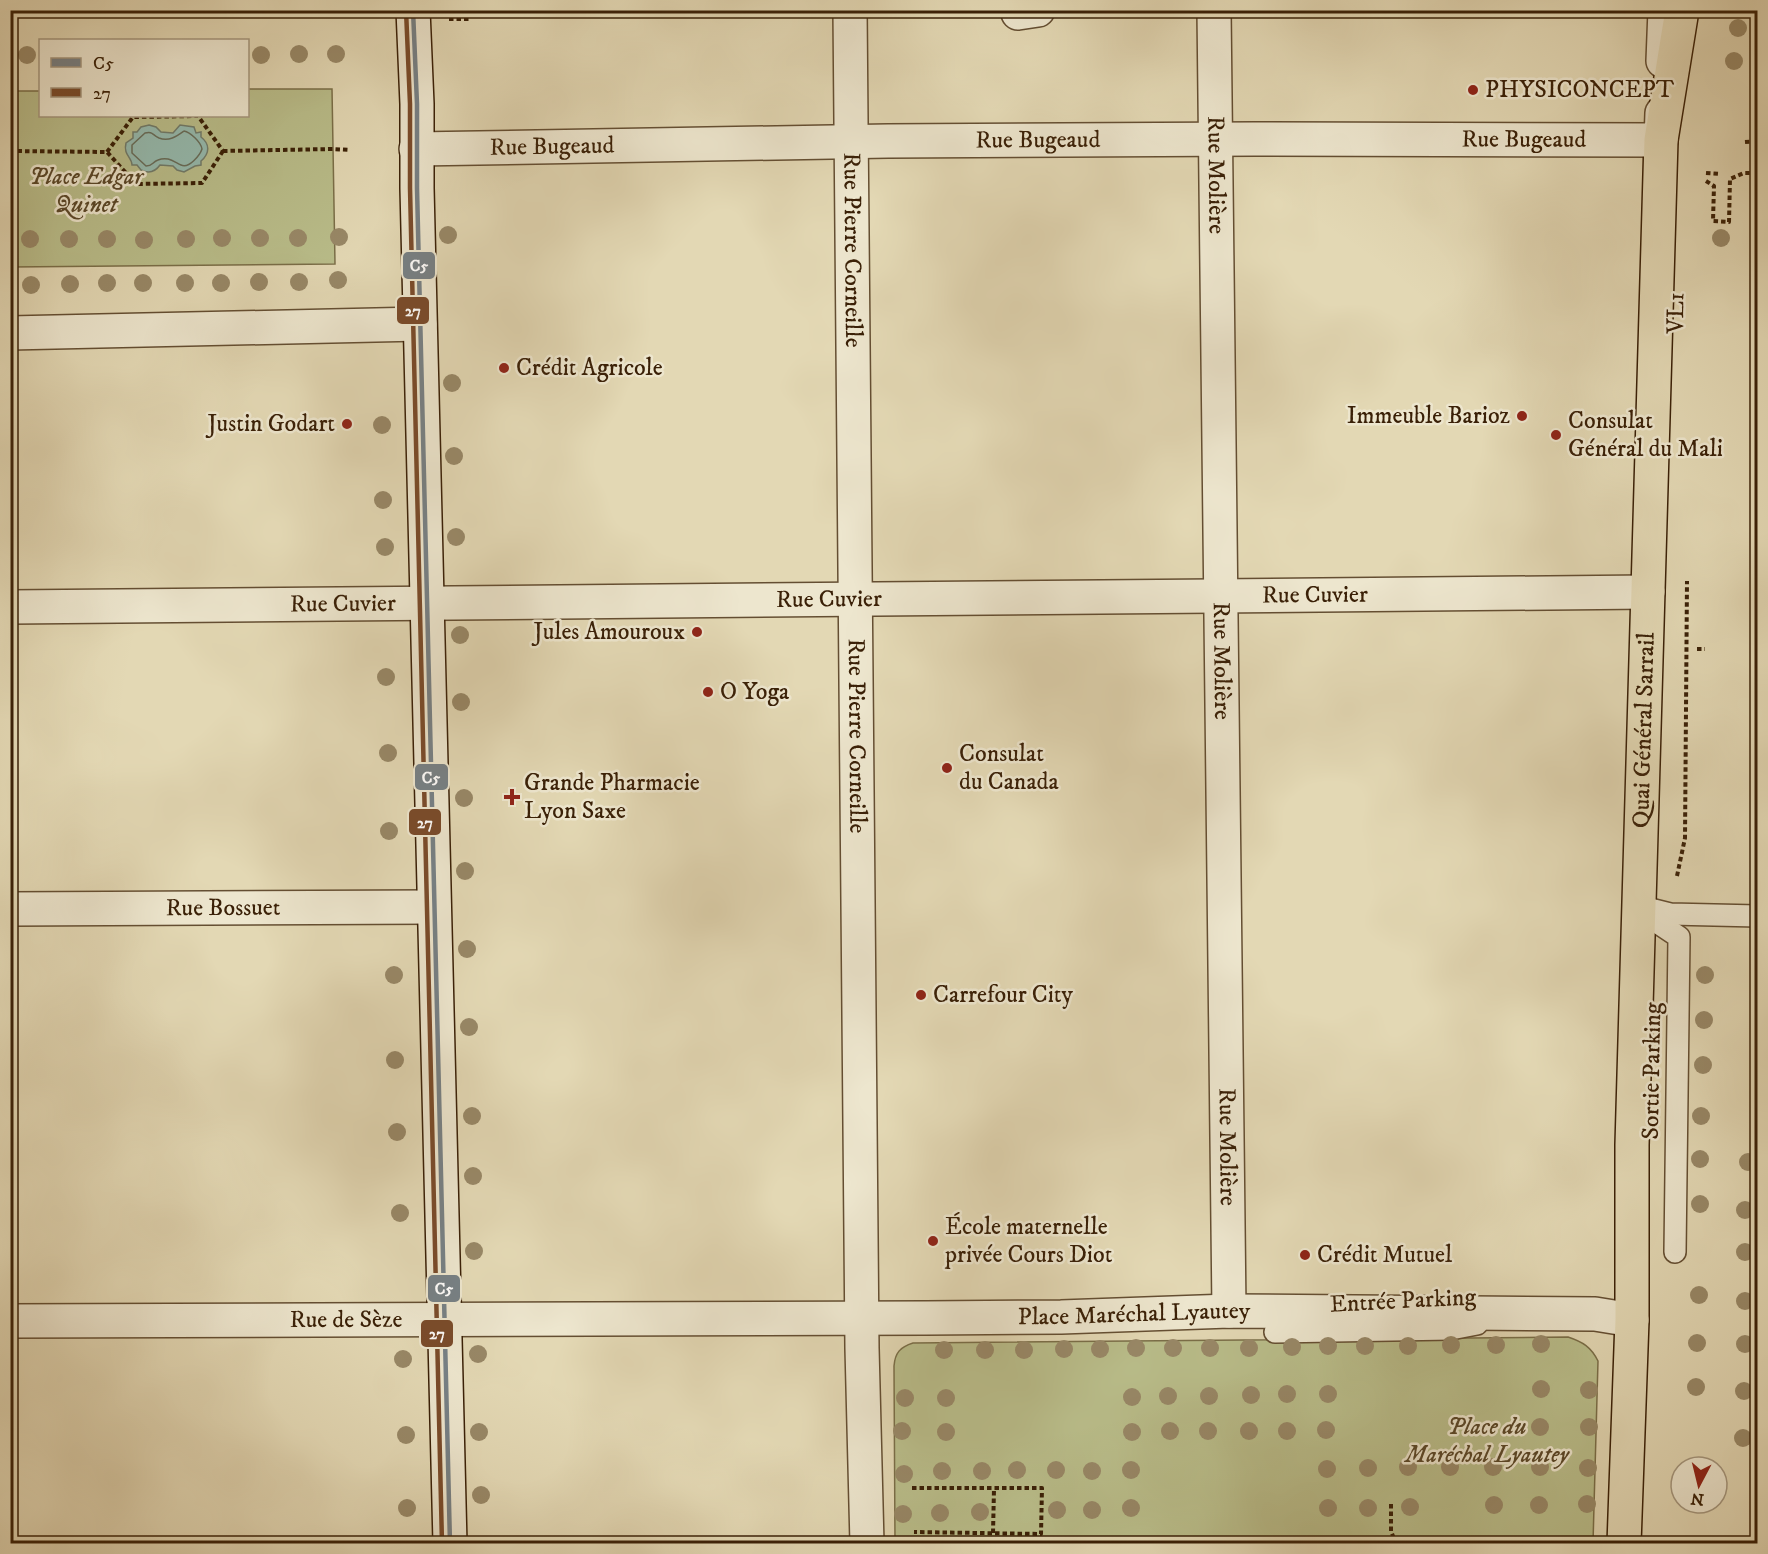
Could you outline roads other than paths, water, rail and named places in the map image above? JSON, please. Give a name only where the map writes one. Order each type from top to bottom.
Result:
[{"type":"main road","name":"Quai Général Sarrail","points":[[1632,1320],[1632,1145],[1661,140],[1682,10]]},
{"type":"main road","points":[[1624,1544],[1632,1320]]},
{"type":"street","points":[[413,10],[450,1544]]},
{"type":"street","name":"Rue Pierre Corneille","points":[[850,10],[862,1318]]},
{"type":"street","points":[[1018,10],[1018,13],[1038,10]]},
{"type":"street","name":"Rue Molière","points":[[1214,10],[1229,1311]]},
{"type":"street","name":"Quai Général Sarrail","points":[[1661,140],[1665,10]]},
{"type":"street","name":"Rue Bugeaud","points":[[416,149],[852,141],[1661,140]]},
{"type":"street","points":[[10,333],[420,324]]},
{"type":"street","name":"Rue Cuvier","points":[[10,607],[1648,592]]},
{"type":"street","name":"Rue Bossuet","points":[[10,909],[434,907]]},
{"type":"street","name":"Place Maréchal Lyautey","points":[[862,1318],[1061,1317],[1229,1311],[1594,1314],[1632,1320]]},
{"type":"street","points":[[862,1318],[867,1544]]},
{"type":"street","name":"Rue de Sèze","points":[[10,1321],[862,1318]]},
{"type":"lane","points":[[1640,908],[1670,914],[1758,916]]},
{"type":"lane","name":"Sortie Parking","points":[[1640,908],[1678,937],[1675,1252]]},
{"type":"lane","name":"Entrée Parking","points":[[1275,1332],[1451,1329],[1534,1314]]},
{"type":"water","points":[[149,125],[161,132],[173,133],[180,125],[194,127],[196,133],[201,132],[201,137],[208,149],[201,165],[184,172],[173,166],[160,165],[154,171],[149,172],[141,170],[137,165],[132,165],[126,150],[126,143],[133,138],[133,132]]},
{"type":"place","name":"PHYSICONCEPT","points":[[1473,90]]},
{"type":"place","name":"Crédit Agricole","points":[[504,368]]},
{"type":"place","name":"Immeuble Barioz","points":[[1522,416]]},
{"type":"place","name":"Justin Godart","points":[[347,424]]},
{"type":"place","name":"Consulat Général du Mali","points":[[1556,435]]},
{"type":"place","name":"Jules Amouroux","points":[[697,632]]},
{"type":"place","name":"O Yoga","points":[[708,692]]},
{"type":"place","name":"Consulat du Canada","points":[[947,768]]},
{"type":"place","name":"Grande Pharmacie Lyon Saxe","points":[[512,797]]},
{"type":"place","name":"Carrefour City","points":[[921,995]]},
{"type":"place","name":"École maternelle privée Cours Diot","points":[[933,1241]]},
{"type":"place","name":"Crédit Mutuel","points":[[1305,1255]]},
{"type":"park label","name":"Place Edgar Quinet","points":[[86,191]]},
{"type":"park label","name":"Place du Maréchal Lyautey","points":[[1487,1441]]}]
